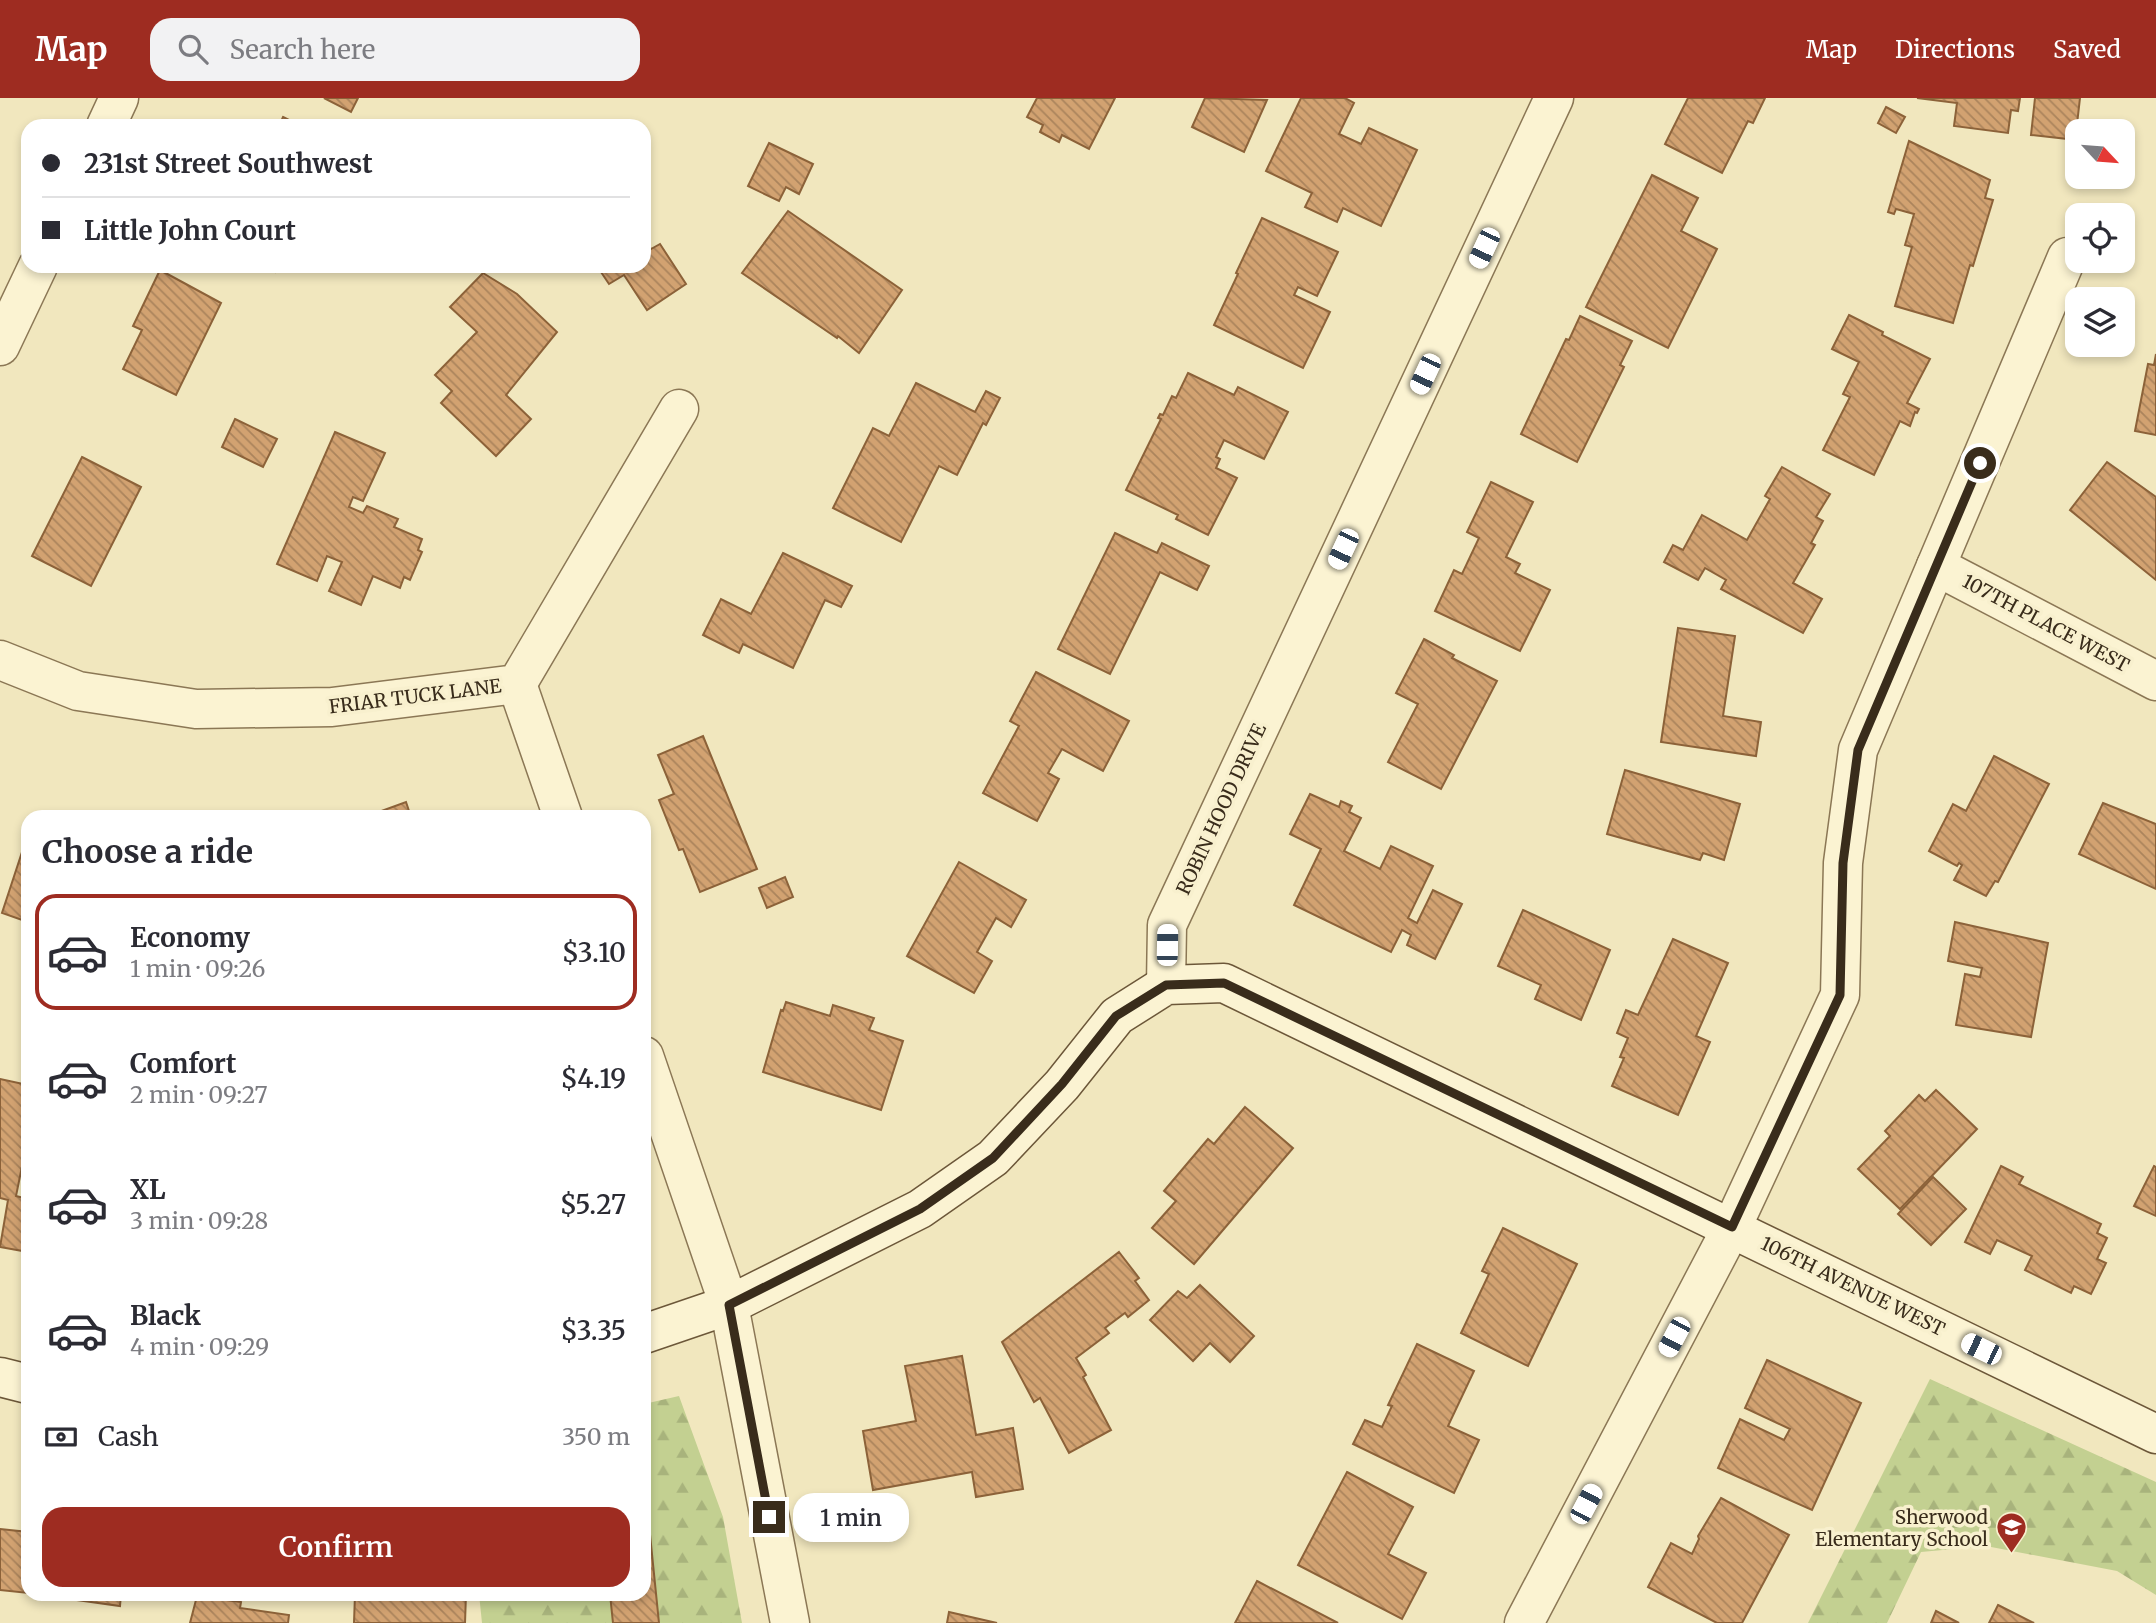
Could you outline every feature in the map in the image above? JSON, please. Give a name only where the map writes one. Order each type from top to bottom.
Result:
[{"type":"street","points":[[109,119],[119,98]]},
{"type":"street","name":"ROBIN HOOD DRIVE","points":[[1166,985],[1167,925],[1554,98]]},
{"type":"street","points":[[1524,1623],[1732,1227],[1840,995],[1843,863],[1858,750],[2065,262]]},
{"type":"street","points":[[0,346],[35,273]]},
{"type":"street","name":"FRIAR TUCK LANE","points":[[0,660],[78,691],[196,709],[332,707],[517,684],[679,409]]},
{"type":"street","name":"107TH PLACE WEST","points":[[1936,566],[2156,681]]},
{"type":"street","points":[[517,684],[561,810]]},
{"type":"street","name":"106TH AVENUE WEST","points":[[1166,985],[1224,983],[2156,1434]]},
{"type":"street","points":[[651,1332],[729,1305],[920,1209],[993,1158],[1062,1084],[1116,1016],[1166,985]]},
{"type":"street","points":[[651,1077],[729,1305],[789,1623]]},
{"type":"street","points":[[0,1377],[21,1382]]},
{"type":"green space","name":"Sherwood Elementary School","points":[[1930,1379],[2156,1482],[2156,1595],[2117,1571],[1986,1546],[1921,1552],[1887,1623],[1808,1623]]},
{"type":"green space","points":[[679,1396],[723,1517],[742,1623],[482,1623],[480,1601],[651,1601],[651,1402]]},
{"type":"building","points":[[324,98],[358,98],[351,112]]},
{"type":"building","points":[[1037,98],[1115,98],[1089,149],[1062,135],[1059,142],[1040,132],[1043,125],[1027,117]]},
{"type":"building","points":[[1205,98],[1267,100],[1244,152],[1192,127]]},
{"type":"building","points":[[1301,98],[1345,98],[1354,103],[1339,134],[1361,144],[1369,128],[1417,150],[1381,226],[1343,208],[1337,222],[1305,207],[1312,193],[1266,171]]},
{"type":"building","points":[[1688,98],[1765,98],[1753,123],[1748,121],[1722,173],[1665,144]]},
{"type":"building","points":[[1917,98],[2020,98],[2018,111],[2011,110],[2008,133],[1954,126],[1957,103]]},
{"type":"building","points":[[2035,98],[2080,98],[2078,119],[2065,119],[2065,139],[2031,135]]},
{"type":"building","points":[[1886,107],[1905,117],[1896,133],[1878,123]]},
{"type":"building","points":[[1909,141],[1990,180],[1985,198],[1993,200],[1953,323],[1895,306],[1912,247],[1905,245],[1914,214],[1896,209],[1894,214],[1888,212]]},
{"type":"building","points":[[769,143],[813,164],[799,194],[786,187],[779,201],[748,186]]},
{"type":"building","points":[[1652,175],[1698,198],[1681,231],[1717,249],[1668,348],[1586,307]]},
{"type":"building","points":[[788,211],[902,290],[859,353],[838,336],[837,338],[742,273]]},
{"type":"building","points":[[1262,218],[1338,252],[1317,296],[1298,287],[1294,295],[1330,312],[1303,368],[1214,325]]},
{"type":"building","points":[[660,244],[686,284],[647,310],[624,275],[609,284],[602,273],[651,273],[651,249]]},
{"type":"building","points":[[159,273],[166,273],[221,303],[176,395],[123,369],[142,330],[133,326]]},
{"type":"building","points":[[483,273],[517,294],[557,332],[506,395],[531,419],[496,456],[441,403],[452,391],[435,375],[477,332],[450,307]]},
{"type":"building","points":[[1849,315],[1930,359],[1907,403],[1919,409],[1915,412],[1910,426],[1900,421],[1874,475],[1823,450],[1850,397],[1843,394],[1859,362],[1832,349]]},
{"type":"building","points":[[1580,316],[1632,341],[1620,365],[1624,367],[1577,462],[1521,434],[1566,339],[1569,340]]},
{"type":"building","points":[[2156,354],[2156,435],[2135,431],[2148,364],[2154,365]]},
{"type":"building","points":[[1188,373],[1234,395],[1238,387],[1288,412],[1264,459],[1224,440],[1216,457],[1220,459],[1216,468],[1237,478],[1208,535],[1176,519],[1178,515],[1126,490],[1161,419],[1158,418],[1160,414],[1163,415],[1172,396],[1176,398]]},
{"type":"building","points":[[916,383],[975,412],[986,391],[1000,398],[986,425],[983,423],[957,475],[939,466],[901,542],[833,508],[873,428],[889,436]]},
{"type":"building","points":[[235,419],[277,439],[263,467],[222,447]]},
{"type":"building","points":[[335,432],[385,453],[363,501],[353,497],[349,507],[363,513],[367,506],[398,519],[394,527],[422,539],[418,550],[422,552],[410,580],[404,577],[400,588],[373,576],[361,605],[329,591],[342,562],[327,556],[317,581],[277,564]]},
{"type":"building","points":[[82,457],[141,487],[91,586],[32,556]]},
{"type":"building","points":[[2107,462],[2156,497],[2156,580],[2070,510]]},
{"type":"building","points":[[1782,467],[1830,494],[1816,517],[1823,521],[1811,543],[1815,545],[1793,583],[1822,599],[1803,633],[1721,589],[1726,580],[1705,568],[1698,580],[1664,562],[1673,545],[1683,550],[1702,515],[1747,540],[1770,499],[1765,496]]},
{"type":"building","points":[[1491,482],[1533,502],[1506,557],[1520,564],[1515,573],[1550,590],[1520,651],[1435,611],[1454,570],[1462,574],[1479,538],[1467,532]]},
{"type":"building","points":[[1115,533],[1157,553],[1162,543],[1209,566],[1197,590],[1160,572],[1110,674],[1058,649]]},
{"type":"building","points":[[783,553],[852,586],[841,607],[825,600],[793,668],[743,644],[739,653],[703,635],[721,599],[751,614]]},
{"type":"building","points":[[1678,628],[1735,636],[1723,716],[1761,722],[1756,756],[1661,742]]},
{"type":"building","points":[[1424,639],[1454,655],[1452,658],[1497,681],[1441,789],[1388,762],[1418,704],[1396,693]]},
{"type":"building","points":[[1036,672],[1129,721],[1103,771],[1062,749],[1048,773],[1059,779],[1037,821],[983,793],[1019,726],[1010,721]]},
{"type":"building","points":[[703,736],[757,869],[700,892],[659,800],[674,794],[658,755]]},
{"type":"building","points":[[1994,756],[2049,784],[1998,882],[1995,881],[1986,896],[1954,880],[1962,865],[1959,863],[1957,866],[1929,851],[1953,804],[1966,811]]},
{"type":"building","points":[[1625,770],[1740,804],[1724,860],[1703,853],[1700,860],[1607,834]]},
{"type":"building","points":[[1310,794],[1339,807],[1341,801],[1352,806],[1349,812],[1361,818],[1344,851],[1380,869],[1391,846],[1433,866],[1408,918],[1417,923],[1433,890],[1462,904],[1435,959],[1407,945],[1411,935],[1402,930],[1391,952],[1294,905],[1321,849],[1290,834]]},
{"type":"building","points":[[406,802],[409,810],[384,810]]},
{"type":"building","points":[[2103,803],[2156,824],[2156,889],[2079,854]]},
{"type":"building","points":[[21,855],[21,920],[2,913]]},
{"type":"building","points":[[959,862],[1026,900],[1011,927],[996,918],[977,952],[992,961],[974,993],[907,956]]},
{"type":"building","points":[[785,877],[793,897],[767,908],[759,888]]},
{"type":"building","points":[[1523,910],[1610,950],[1581,1020],[1535,999],[1541,985],[1498,966]]},
{"type":"building","points":[[1955,922],[2048,943],[2031,1037],[1956,1025],[1965,974],[1980,977],[1982,968],[1948,961]]},
{"type":"building","points":[[1673,939],[1728,963],[1696,1036],[1710,1042],[1678,1115],[1612,1086],[1624,1058],[1620,1057],[1628,1038],[1617,1033],[1626,1010],[1638,1015]]},
{"type":"building","points":[[786,1002],[830,1016],[833,1005],[874,1018],[869,1030],[903,1041],[881,1110],[763,1072],[781,1010],[783,1011]]},
{"type":"building","points":[[0,1079],[21,1084],[21,1171],[16,1196],[21,1197],[21,1251],[0,1247],[8,1200],[0,1198]]},
{"type":"building","points":[[1936,1090],[1977,1129],[1900,1209],[1858,1169],[1890,1136],[1885,1131],[1919,1095],[1925,1101]]},
{"type":"building","points":[[1245,1107],[1293,1148],[1194,1264],[1152,1228],[1176,1201],[1164,1191],[1208,1139],[1214,1144]]},
{"type":"building","points":[[2001,1166],[2023,1177],[2019,1184],[2101,1224],[2097,1233],[2107,1238],[2097,1259],[2106,1263],[2091,1294],[2074,1286],[2071,1293],[2025,1270],[2032,1256],[1997,1240],[1990,1254],[1965,1242]]},
{"type":"building","points":[[2154,1166],[2156,1167],[2156,1216],[2134,1206]]},
{"type":"building","points":[[1933,1177],[1966,1209],[1931,1245],[1898,1214]]},
{"type":"building","points":[[1503,1228],[1577,1264],[1528,1366],[1461,1333],[1489,1274],[1482,1271]]},
{"type":"building","points":[[1119,1252],[1139,1278],[1135,1281],[1149,1300],[1128,1317],[1125,1313],[1105,1328],[1109,1333],[1076,1358],[1111,1430],[1069,1453],[1040,1398],[1034,1402],[1002,1342]]},
{"type":"building","points":[[1200,1285],[1254,1336],[1230,1362],[1210,1343],[1193,1361],[1150,1320],[1178,1291],[1187,1298]]},
{"type":"building","points":[[1417,1344],[1474,1371],[1448,1426],[1479,1440],[1454,1493],[1353,1444],[1365,1420],[1382,1427],[1392,1406],[1388,1405]]},
{"type":"building","points":[[962,1356],[976,1435],[1013,1428],[1023,1489],[976,1497],[972,1472],[873,1490],[863,1431],[916,1421],[905,1366]]},
{"type":"building","points":[[1767,1360],[1861,1403],[1812,1510],[1718,1468],[1740,1419],[1784,1440],[1790,1429],[1745,1408]]},
{"type":"building","points":[[1347,1472],[1413,1507],[1388,1554],[1426,1573],[1402,1619],[1298,1565]]},
{"type":"building","points":[[1721,1498],[1789,1535],[1742,1623],[1717,1623],[1648,1587],[1671,1543],[1692,1554],[1698,1536]]},
{"type":"building","points":[[0,1529],[21,1531],[21,1592],[0,1590]]},
{"type":"building","points":[[651,1544],[659,1623],[613,1623],[611,1601],[651,1601]]},
{"type":"building","points":[[1257,1581],[1338,1623],[1235,1623]]},
{"type":"building","points":[[84,1601],[120,1601],[120,1606]]},
{"type":"building","points":[[196,1601],[241,1602],[240,1608],[289,1615],[288,1623],[190,1623]]},
{"type":"building","points":[[355,1601],[466,1601],[465,1623],[354,1623]]},
{"type":"building","points":[[1998,1605],[2034,1623],[1989,1623]]},
{"type":"building","points":[[1936,1611],[1959,1623],[1931,1623]]},
{"type":"building","points":[[949,1612],[997,1623],[947,1623]]},
{"type":"place","name":"Sherwood Elementary School","points":[[2011,1555]]},
{"type":"route","points":[[769,1517],[729,1305],[920,1209],[993,1158],[1062,1084],[1116,1016],[1166,985],[1224,983],[1732,1227],[1840,995],[1843,863],[1858,750],[1980,463]]}]
